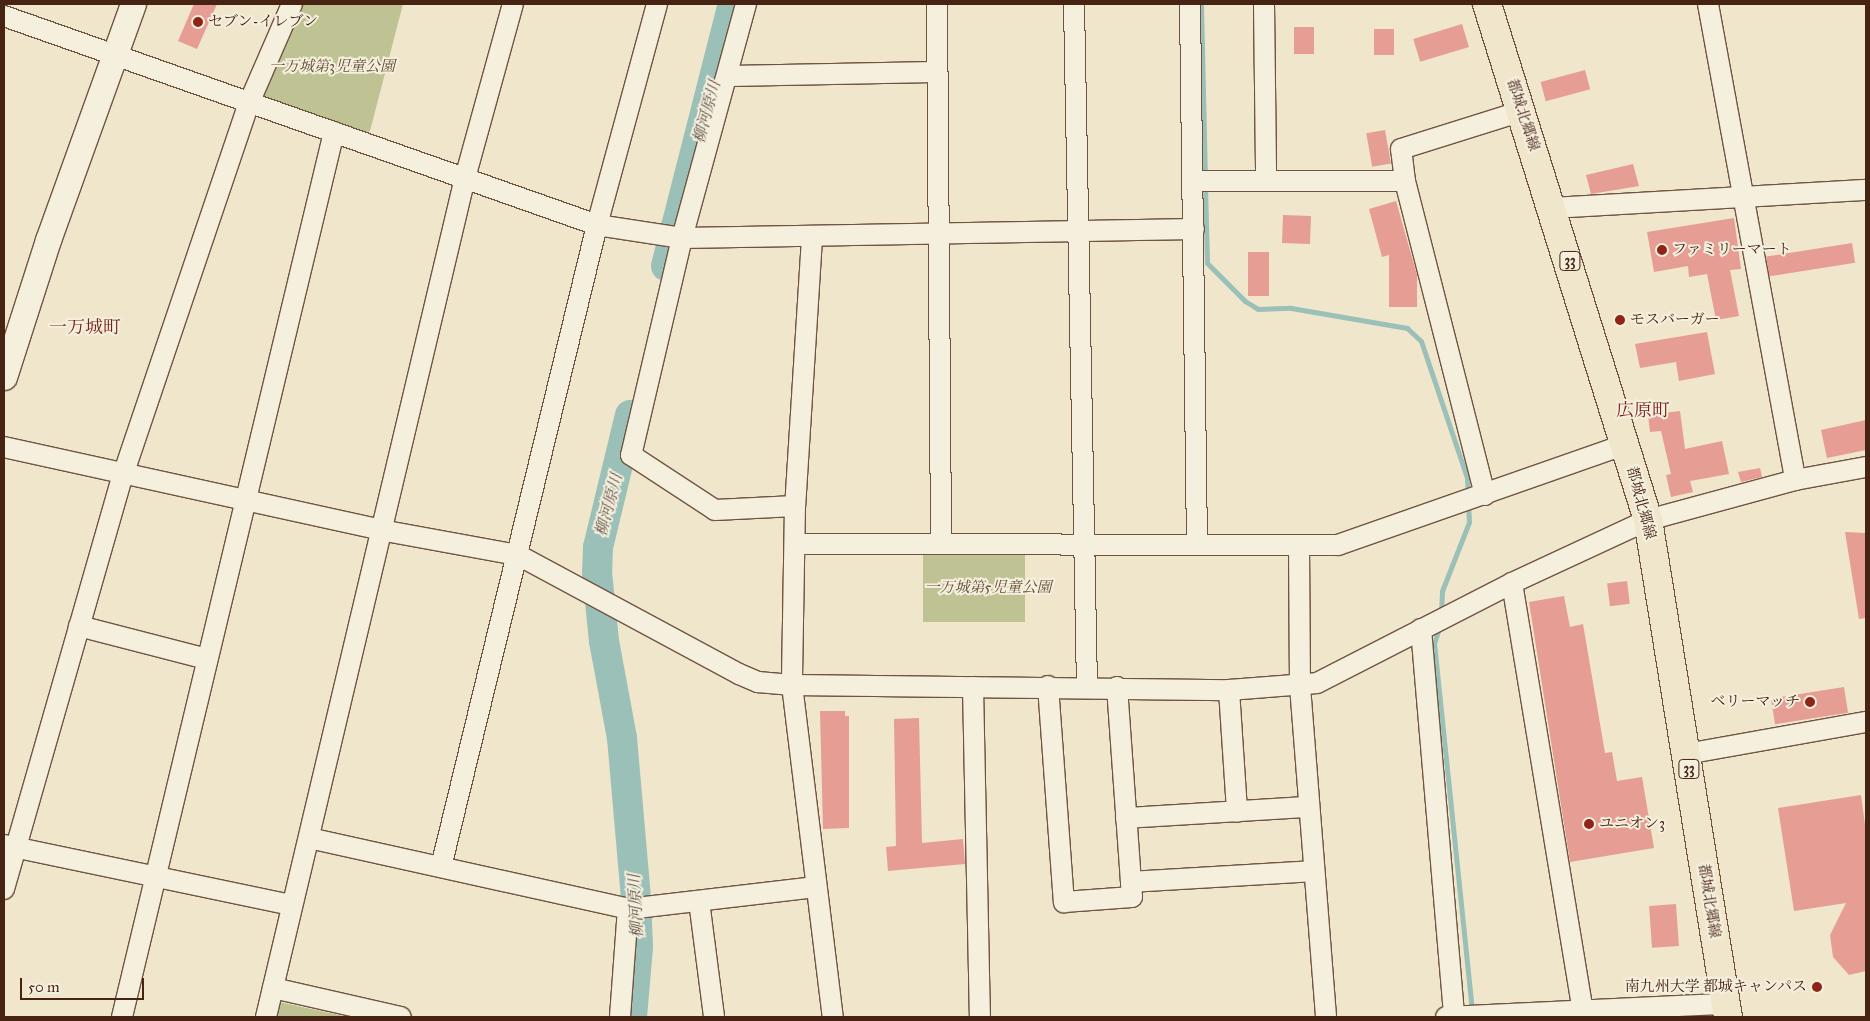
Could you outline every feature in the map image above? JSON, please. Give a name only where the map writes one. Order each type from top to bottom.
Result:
[{"type":"main road","name":"都城北郷線","points":[[1487,4],[1553,208],[1648,520],[1727,1011]]},
{"type":"street","points":[[4,377],[113,53],[133,4]]},
{"type":"street","points":[[4,889],[10,846],[79,626],[123,474],[249,103],[292,4]]},
{"type":"street","points":[[266,1017],[290,905],[308,838],[465,178],[513,4]]},
{"type":"street","points":[[442,867],[597,225],[656,4]]},
{"type":"street","points":[[746,4],[727,76],[674,237],[631,455],[715,510],[795,506]]},
{"type":"street","points":[[937,4],[941,541]]},
{"type":"street","points":[[1074,4],[1087,686]]},
{"type":"street","points":[[1190,4],[1195,181],[1197,543]]},
{"type":"street","points":[[1264,4],[1266,178]]},
{"type":"street","points":[[1708,4],[1796,480]]},
{"type":"street","points":[[4,16],[597,225],[674,237],[812,238],[1194,229]]},
{"type":"street","points":[[727,76],[937,72]]},
{"type":"street","points":[[1485,495],[1405,181],[1401,149],[1522,111]]},
{"type":"street","points":[[122,1017],[334,132]]},
{"type":"street","points":[[1195,181],[1266,178],[1405,181]]},
{"type":"street","points":[[1553,208],[1866,190]]},
{"type":"street","points":[[812,238],[795,506],[792,685],[833,1017]]},
{"type":"street","points":[[794,544],[941,541],[1338,545],[1460,504],[1626,444]]},
{"type":"street","points":[[4,447],[380,530],[518,555],[739,674],[758,682],[792,685],[1087,686],[1228,690],[1300,686],[1317,683],[1512,583],[1648,520],[1796,480],[1866,467]]},
{"type":"street","points":[[1299,545],[1300,686],[1326,1017]]},
{"type":"street","points":[[1512,583],[1583,1013]]},
{"type":"street","points":[[79,626],[207,659]]},
{"type":"street","points":[[1421,629],[1454,1017]]},
{"type":"street","points":[[1048,686],[1064,902],[1132,897],[1117,687]]},
{"type":"street","points":[[973,687],[980,1017]]},
{"type":"street","points":[[1228,690],[1237,812]]},
{"type":"street","points":[[1686,754],[1866,722]]},
{"type":"street","points":[[1126,818],[1308,807]]},
{"type":"street","points":[[308,838],[628,909],[816,887]]},
{"type":"street","points":[[10,846],[290,905]]},
{"type":"street","points":[[1131,882],[1314,871]]},
{"type":"street","points":[[699,901],[714,1017]]},
{"type":"street","points":[[620,1017],[628,909]]},
{"type":"street","points":[[273,988],[397,1017]]},
{"type":"street","points":[[1446,1017],[1727,1011]]},
{"type":"green space","name":"一万城第3児童公園","points":[[302,4],[403,4],[370,131],[362,133],[265,101],[262,93]]},
{"type":"green space","name":"一万城第5児童公園","points":[[923,550],[1025,550],[1025,622],[923,622]]},
{"type":"green space","points":[[279,1002],[348,1017],[275,1017]]},
{"type":"building","name":"セブン-イレブン","points":[[194,4],[217,4],[197,49],[178,41]]},
{"type":"building","points":[[1462,24],[1469,47],[1420,62],[1413,39]]},
{"type":"building","points":[[1294,27],[1314,27],[1314,54],[1294,54]]},
{"type":"building","points":[[1374,29],[1394,29],[1394,55],[1374,55]]},
{"type":"building","points":[[1585,70],[1590,89],[1546,101],[1541,82]]},
{"type":"building","points":[[1385,130],[1391,163],[1372,167],[1366,133]]},
{"type":"building","points":[[1633,164],[1639,186],[1591,194],[1586,175]]},
{"type":"building","points":[[1396,201],[1417,275],[1417,307],[1389,307],[1389,255],[1382,257],[1369,209]]},
{"type":"building","points":[[1283,215],[1311,216],[1310,244],[1282,243]]},
{"type":"building","points":[[1734,218],[1741,269],[1730,270],[1739,316],[1716,320],[1707,274],[1689,277],[1688,266],[1654,272],[1647,232]]},
{"type":"building","points":[[1852,243],[1855,263],[1769,276],[1766,257]]},
{"type":"building","points":[[1248,252],[1269,252],[1269,296],[1248,296]]},
{"type":"building","points":[[1707,332],[1715,374],[1679,381],[1676,362],[1640,368],[1635,344]]},
{"type":"building","points":[[1680,411],[1685,449],[1722,441],[1729,474],[1690,481],[1693,492],[1671,497],[1666,475],[1671,474],[1661,431],[1650,432],[1648,415]]},
{"type":"building","points":[[1866,420],[1866,450],[1827,458],[1821,430]]},
{"type":"building","points":[[1760,468],[1762,477],[1741,482],[1738,472]]},
{"type":"building","points":[[1845,532],[1866,533],[1866,618],[1859,619]]},
{"type":"building","points":[[1627,581],[1630,604],[1610,606],[1607,583]]},
{"type":"building","points":[[1564,596],[1570,627],[1583,624],[1605,753],[1612,752],[1617,781],[1642,777],[1654,848],[1570,862],[1529,602]]},
{"type":"building","points":[[1844,687],[1848,713],[1775,724],[1771,699]]},
{"type":"building","points":[[820,711],[845,711],[845,716],[849,716],[849,828],[823,829]]},
{"type":"building","points":[[919,718],[922,843],[963,839],[965,864],[888,871],[886,847],[896,846],[894,719]]},
{"type":"building","points":[[1861,795],[1866,832],[1866,971],[1849,975],[1833,957],[1830,935],[1846,903],[1794,911],[1778,808]]},
{"type":"building","points":[[1676,904],[1679,946],[1652,948],[1649,906]]},
{"type":"waterway","name":"柳河原川","points":[[666,266],[733,4]]},
{"type":"waterway","points":[[1201,4],[1205,178]]},
{"type":"waterway","points":[[1205,186],[1207,263],[1245,301],[1258,309],[1291,308],[1407,328],[1421,341],[1467,478],[1468,495]]},
{"type":"waterway","name":"柳河原川","points":[[630,415],[598,547],[597,572],[604,641],[622,738],[636,899],[638,947],[632,1017]]},
{"type":"waterway","points":[[1441,612],[1442,591],[1469,522],[1468,503]]},
{"type":"waterway","points":[[1439,628],[1434,643],[1472,1012]]},
{"type":"place","name":"セブン-イレブン","points":[[198,22]]},
{"type":"place","name":"ファミリーマート","points":[[1662,250]]},
{"type":"place","name":"モスバーガー","points":[[1620,320]]},
{"type":"place","name":"ベリーマッチ","points":[[1810,702]]},
{"type":"place","name":"ユニオン3","points":[[1589,824]]},
{"type":"place","name":"南九州大学 都城キャンパス","points":[[1817,987]]},
{"type":"district","name":"一万城町","points":[[85,327]]},
{"type":"district","name":"広原町","points":[[1643,410]]}]
